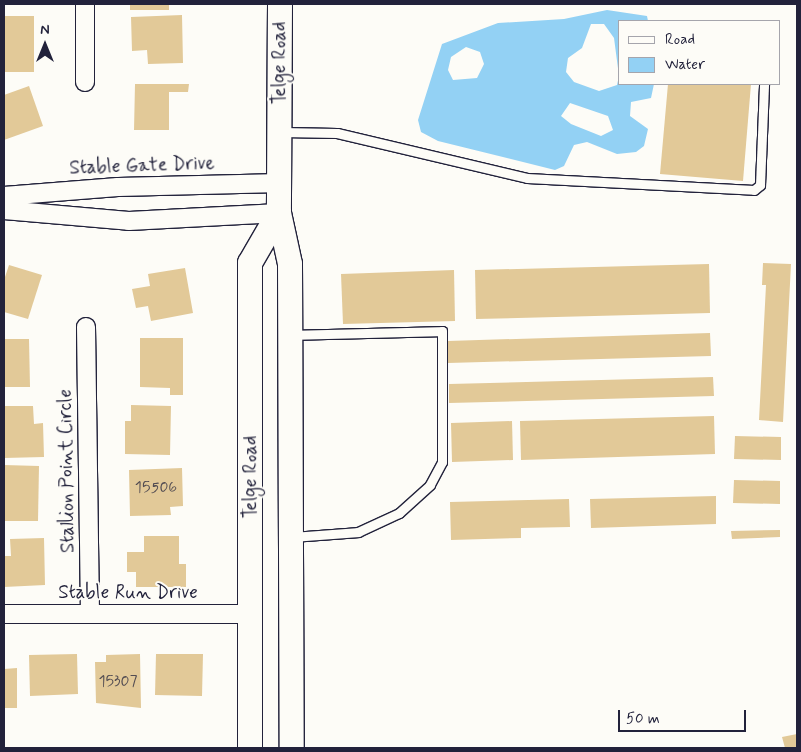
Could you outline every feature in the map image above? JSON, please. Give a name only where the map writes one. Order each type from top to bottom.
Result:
[{"type":"main road","name":"Telge Road","points":[[280,4],[281,183],[279,213],[290,264],[292,748]]},
{"type":"main road","name":"Telge Road","points":[[250,748],[253,614],[250,263],[279,213]]},
{"type":"street","points":[[85,4],[85,82]]},
{"type":"street","name":"Stable Gate Drive","points":[[4,196],[128,187],[281,183]]},
{"type":"street","points":[[4,210],[129,221],[279,213]]},
{"type":"street","name":"Stallion Point Circle","points":[[86,327],[90,613]]},
{"type":"street","name":"Stable Run Drive","points":[[4,614],[253,614]]},
{"type":"lane","points":[[280,132],[337,133],[527,178],[754,190],[760,185],[764,85]]},
{"type":"lane","points":[[291,335],[442,331],[442,462],[430,485],[399,514],[358,532],[292,537]]},
{"type":"water","points":[[607,10],[647,16],[648,20],[618,20],[618,68],[614,38],[604,24],[591,24],[582,48],[568,58],[566,72],[574,82],[599,91],[617,85],[618,80],[618,85],[654,85],[651,98],[631,102],[630,116],[648,129],[644,146],[636,152],[617,154],[587,142],[574,145],[564,166],[555,170],[438,141],[421,132],[418,120],[442,44],[498,23],[564,19]],"holes":[[[466,47],[480,52],[484,64],[477,78],[453,80],[448,70],[451,57]],[[570,103],[608,116],[613,130],[601,136],[571,124],[561,116]]]},
{"type":"building","points":[[130,4],[169,4],[169,10],[130,10]]},
{"type":"building","points":[[182,15],[183,63],[148,64],[147,50],[132,51],[131,17]]},
{"type":"building","points":[[4,16],[34,16],[34,72],[4,72]]},
{"type":"building","points":[[135,84],[189,84],[188,92],[169,92],[169,130],[134,130]]},
{"type":"building","points":[[668,85],[751,85],[743,181],[660,174]]},
{"type":"building","points":[[29,86],[43,126],[4,140],[4,95]]},
{"type":"building","points":[[763,263],[791,264],[783,422],[759,420],[766,285],[762,285]]},
{"type":"building","points":[[709,264],[710,313],[476,319],[475,270]]},
{"type":"building","points":[[9,265],[42,275],[28,319],[4,312],[4,280]]},
{"type":"building","points":[[185,268],[193,313],[151,321],[148,306],[136,308],[132,289],[150,286],[148,274]]},
{"type":"building","points":[[454,270],[455,321],[343,324],[341,274]]},
{"type":"building","points":[[710,333],[711,356],[448,363],[448,341]]},
{"type":"building","points":[[140,338],[183,338],[183,395],[170,395],[170,388],[140,387]]},
{"type":"building","points":[[4,339],[29,339],[30,387],[4,387]]},
{"type":"building","points":[[713,377],[714,396],[449,403],[449,384]]},
{"type":"building","points":[[131,405],[171,406],[170,455],[125,454],[125,421],[131,421]]},
{"type":"building","points":[[4,406],[33,406],[34,424],[43,423],[44,457],[4,458]]},
{"type":"building","points":[[714,416],[715,454],[521,460],[520,421]]},
{"type":"building","points":[[512,421],[513,460],[452,462],[451,423]]},
{"type":"building","points":[[735,436],[781,437],[781,460],[734,459]]},
{"type":"building","points":[[4,465],[39,466],[38,521],[4,521]]},
{"type":"building","points":[[182,468],[183,506],[170,507],[171,515],[130,516],[129,470]]},
{"type":"building","points":[[734,480],[780,481],[780,504],[733,503]]},
{"type":"building","points":[[716,496],[716,524],[591,528],[590,499]]},
{"type":"building","points":[[569,499],[570,527],[521,528],[521,538],[451,540],[450,502]]},
{"type":"building","points":[[780,530],[780,537],[732,539],[731,531]]},
{"type":"building","points":[[144,536],[179,536],[179,564],[186,564],[186,587],[136,587],[136,572],[127,572],[127,552],[144,552]]},
{"type":"building","points":[[44,538],[45,585],[4,587],[4,556],[11,556],[10,539]]},
{"type":"building","points":[[77,654],[78,694],[30,696],[29,655]]},
{"type":"building","points":[[140,654],[141,708],[96,703],[95,662],[106,662],[106,655]]},
{"type":"building","points":[[156,654],[203,654],[202,696],[155,695]]},
{"type":"building","points":[[17,668],[17,708],[4,708],[4,669]]},
{"type":"building","points":[[797,734],[797,748],[785,748],[782,737]]}]
